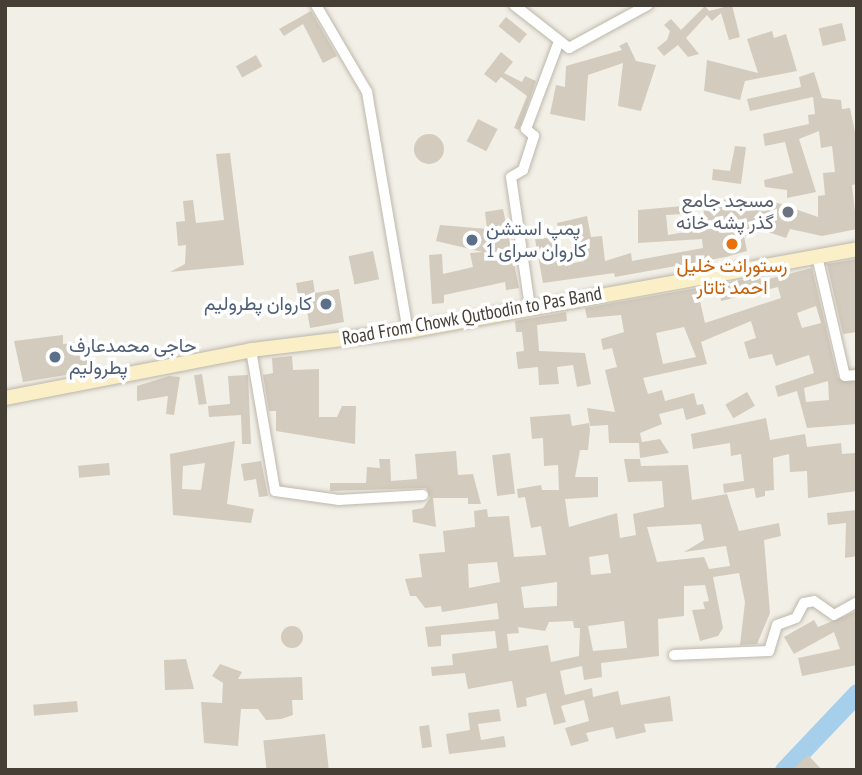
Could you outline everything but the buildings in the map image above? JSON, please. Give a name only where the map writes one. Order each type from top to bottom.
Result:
[{"type":"main road","name":"Road From Chowk Qutbodin to Pas Band","points":[[5,398],[251,350],[408,331],[857,249]]},
{"type":"street","points":[[316,5],[367,93],[408,331]]},
{"type":"street","points":[[514,5],[558,44],[569,47],[648,5]]},
{"type":"street","points":[[530,307],[511,177],[523,170],[534,136],[526,129],[558,44]]},
{"type":"street","points":[[817,256],[845,376],[857,375]]},
{"type":"street","points":[[251,350],[275,491],[339,500],[423,495]]},
{"type":"street","points":[[674,655],[769,651],[777,625],[796,618],[804,603],[814,601],[834,615],[857,603]]},
{"type":"waterway","points":[[784,770],[857,693]]},
{"type":"place","name":"مسجد جامع گذر پشه خانه","points":[[788,212]]},
{"type":"place","name":"پمپ استشن کاروان سرای 1","points":[[472,240]]},
{"type":"place","name":"رستورانت خلیل احمد تاتار","points":[[732,244]]},
{"type":"place","name":"کاروان پطرولیم","points":[[326,304]]},
{"type":"place","name":"حاجی محمدعارف پطرولیم","points":[[55,357]]}]
